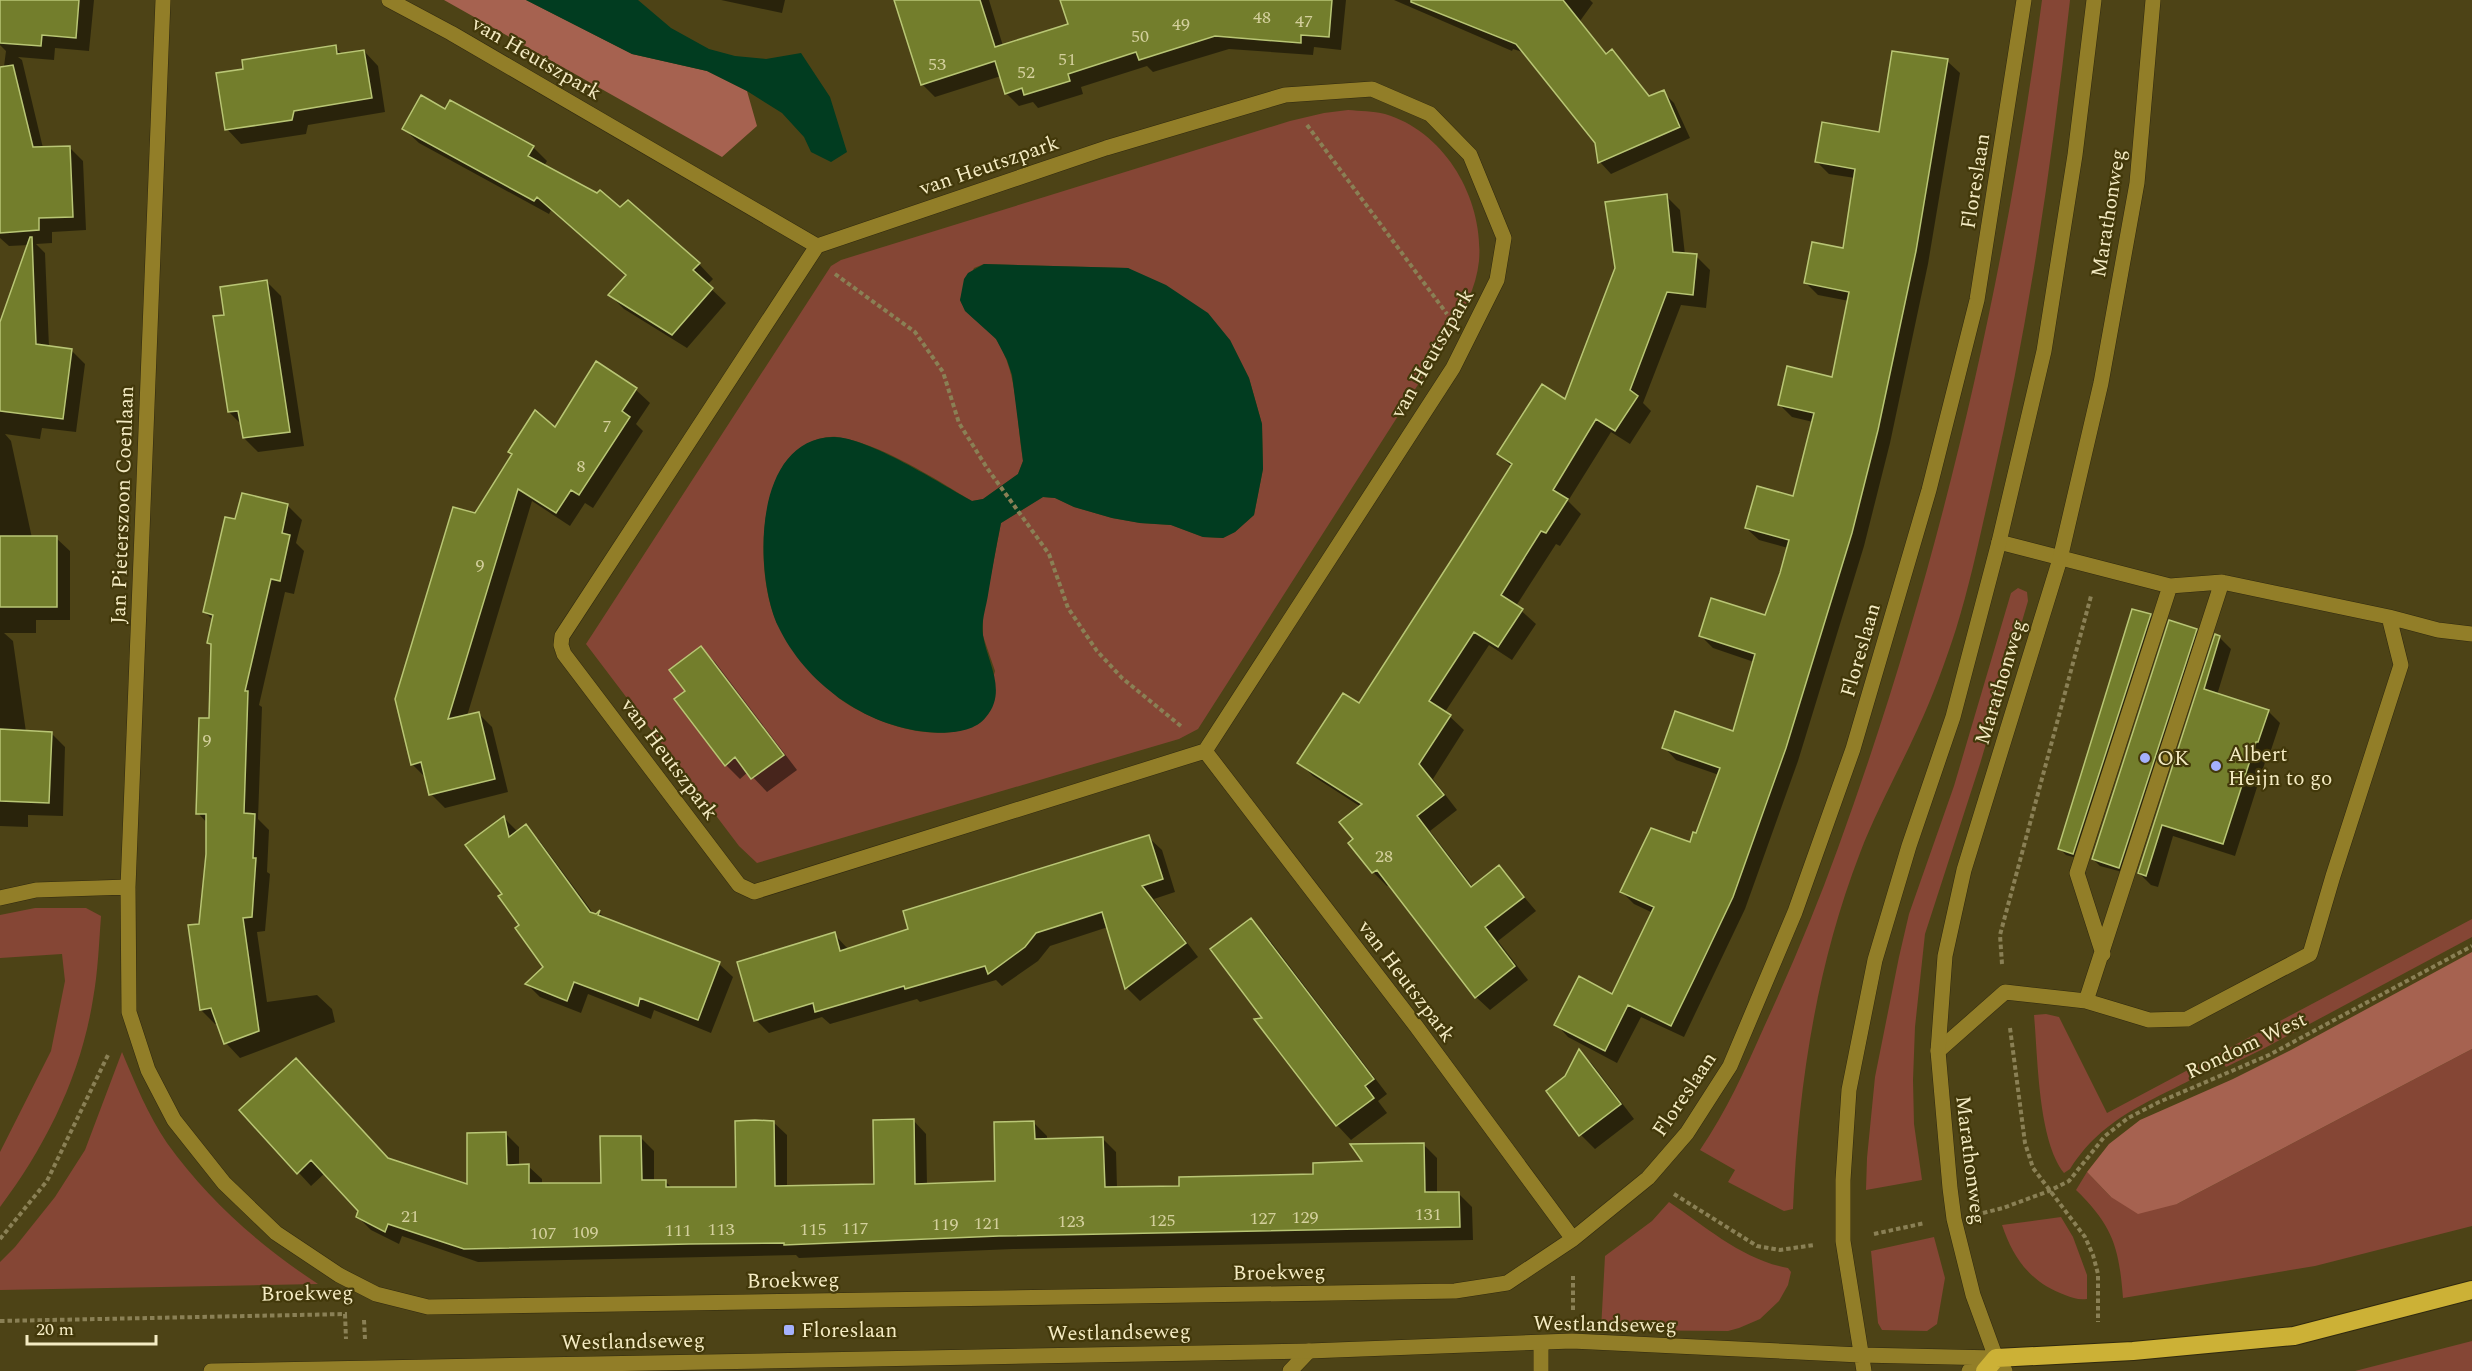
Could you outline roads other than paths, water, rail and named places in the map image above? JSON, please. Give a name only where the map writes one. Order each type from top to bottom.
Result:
[{"type":"highway","points":[[1996,1366],[2097,1353],[2236,1343],[2294,1336],[2472,1290]]},
{"type":"street","name":"Jan Pieterszoon Coenlaan","points":[[163,0],[128,887],[129,1012],[148,1070],[174,1120],[224,1183],[276,1233],[339,1275],[376,1294],[428,1307]]},
{"type":"street","name":"van Heutszpark","points":[[389,0],[451,33],[817,246]]},
{"type":"street","name":"Floreslaan","points":[[1573,1239],[1648,1178],[1687,1133],[1730,1066],[1795,912],[1853,748],[1929,490],[1977,300],[2024,0]]},
{"type":"street","name":"Marathonweg","points":[[1864,1371],[1843,1241],[1842,1180],[1850,1090],[1875,960],[1909,846],[1953,717],[2044,351],[2075,155],[2094,0]]},
{"type":"street","name":"Marathonweg","points":[[1996,1366],[1973,1295],[1954,1219],[1944,1146],[1938,1051],[1945,956],[1964,870],[2060,559],[2102,383],[2137,183],[2153,0]]},
{"type":"street","name":"van Heutszpark","points":[[1372,89],[1430,114],[1470,155],[1504,238],[1497,279],[1453,368],[1205,751],[754,892],[739,885],[564,654],[561,645],[562,636],[817,246],[1106,148],[1285,95],[1372,89]]},
{"type":"street","points":[[1998,542],[2170,586],[2222,582],[2389,617],[2438,630],[2472,634]]},
{"type":"street","points":[[2086,1001],[2222,582]]},
{"type":"street","points":[[2103,954],[2077,873],[2170,586]]},
{"type":"street","points":[[1938,1051],[2005,992],[2086,1001],[2149,1020],[2187,1019],[2310,954],[2401,665],[2389,617]]},
{"type":"street","name":"van Heutszpark","points":[[1205,751],[1416,1026],[1573,1239]]},
{"type":"street","points":[[0,898],[36,890],[128,887]]},
{"type":"street","name":"Broekweg","points":[[428,1307],[1455,1292],[1507,1283],[1573,1239]]},
{"type":"street","name":"Westlandseweg","points":[[211,1371],[1309,1351],[1572,1341],[1860,1355],[1996,1366]]},
{"type":"street","points":[[1541,1343],[1541,1371]]},
{"type":"street","points":[[1290,1371],[1309,1351]]},
{"type":"street","points":[[1969,1371],[1996,1366]]},
{"type":"place","name":"OK","points":[[2145,758]]},
{"type":"place","name":"Albert Heijn to go","points":[[2216,766]]},
{"type":"place","name":"Floreslaan","points":[[789,1330]]}]
